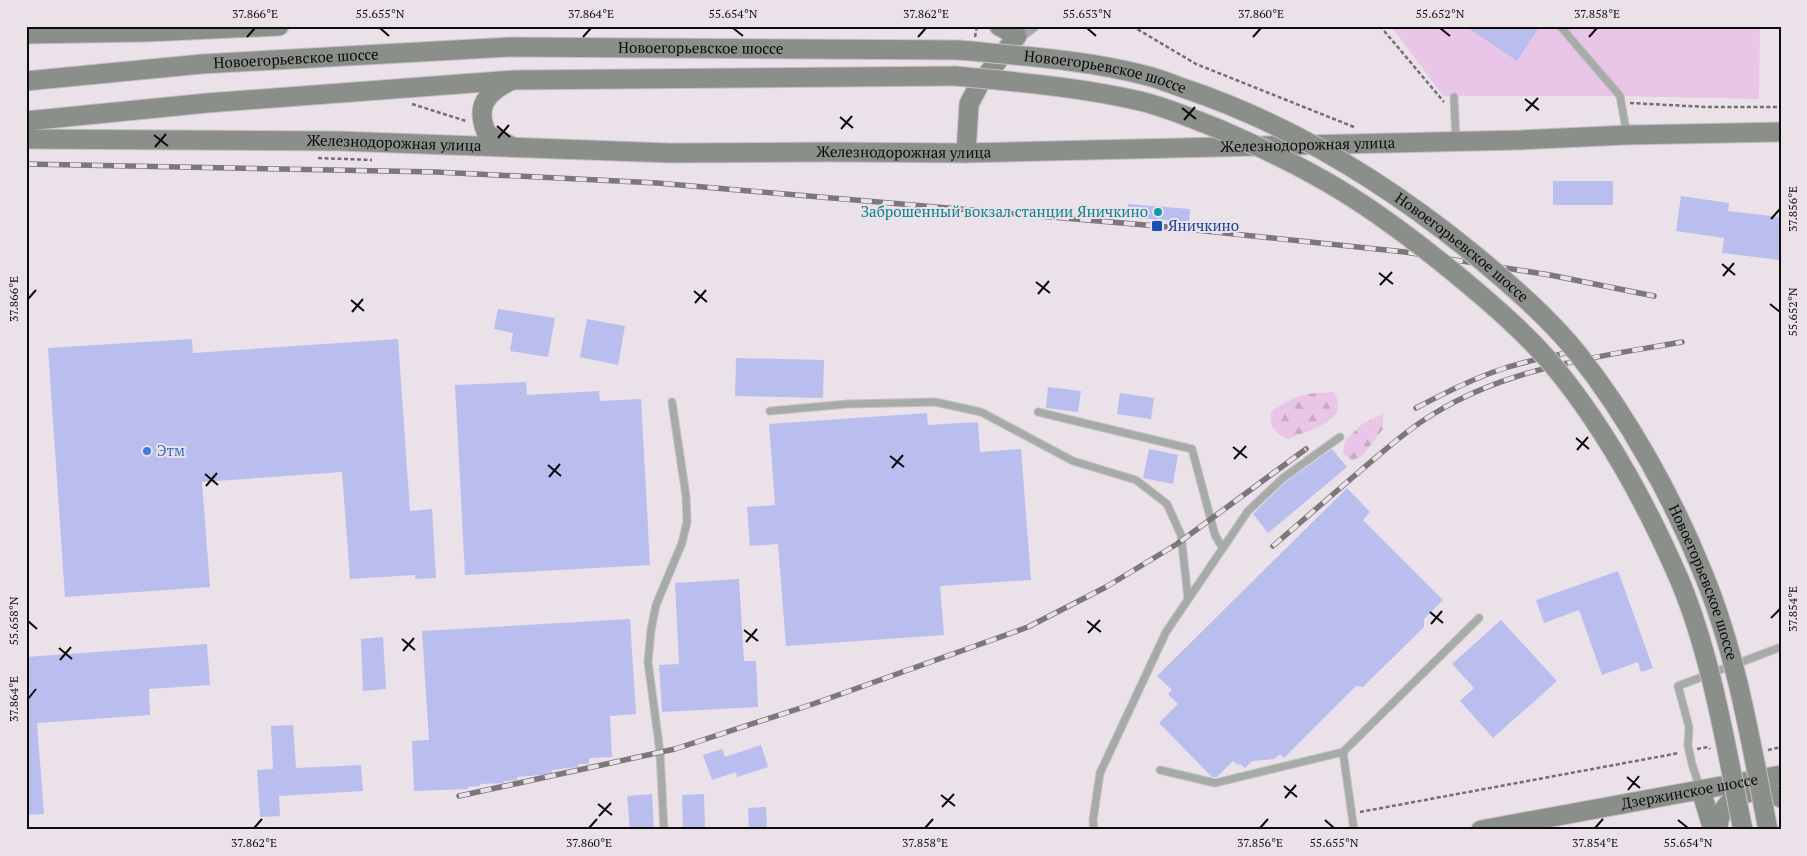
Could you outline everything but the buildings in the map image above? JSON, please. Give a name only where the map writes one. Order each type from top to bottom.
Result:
[{"type":"main road","points":[[26,34],[146,32],[279,26]]},
{"type":"main road","points":[[966,153],[969,104],[978,85],[1024,31],[999,26]]},
{"type":"main road","name":"Новоегорьевское шоссе","points":[[26,81],[202,64],[510,47],[959,50],[1083,64],[1148,76],[1210,97],[1256,116],[1330,153],[1374,181],[1458,241],[1501,277],[1542,316],[1576,351],[1604,388],[1628,424],[1662,486],[1703,573],[1718,614],[1741,696],[1768,830]]},
{"type":"main road","name":"Новоегорьевское шоссе","points":[[26,121],[207,103],[514,80],[956,76],[1079,90],[1142,102],[1200,122],[1244,140],[1317,176],[1367,208],[1441,262],[1484,297],[1523,334],[1555,368],[1582,404],[1606,439],[1635,490],[1680,583],[1710,678],[1743,830]]},
{"type":"main road","points":[[514,80],[497,88],[487,98],[482,109],[482,122],[487,134],[500,142],[518,148]]},
{"type":"main road","name":"Железнодорожная улица","points":[[26,139],[338,141],[670,153],[966,153],[1781,132]]},
{"type":"main road","name":"Дзержинское шоссе","points":[[1481,830],[1781,775]]},
{"type":"main road","points":[[1701,790],[1713,830]]},
{"type":"main road","points":[[1718,830],[1723,812],[1732,800],[1737,797],[1755,791],[1774,794],[1781,798]]},
{"type":"lane","points":[[1560,26],[1620,96],[1627,135]]},
{"type":"lane","points":[[1454,97],[1456,141]]},
{"type":"lane","points":[[664,830],[660,752],[648,662],[656,605],[682,543],[687,522],[686,496],[672,402]]},
{"type":"lane","points":[[770,411],[848,404],[935,402],[981,412],[1073,461],[1136,480],[1167,504],[1182,535],[1188,598]]},
{"type":"lane","points":[[1038,412],[1192,449],[1215,535],[1222,547]]},
{"type":"lane","points":[[1094,830],[1092,820],[1100,773],[1166,632],[1248,511],[1283,478],[1340,436]]},
{"type":"lane","points":[[1160,770],[1215,783],[1343,752],[1479,618]]},
{"type":"lane","points":[[1701,790],[1689,751],[1689,727],[1678,686],[1781,648]]},
{"type":"lane","points":[[1343,752],[1354,830]]},
{"type":"path","points":[[1132,26],[1196,64],[1360,129]]},
{"type":"path","points":[[1380,26],[1455,115]]},
{"type":"path","points":[[1621,103],[1707,107],[1781,107]]},
{"type":"path","points":[[1352,814],[1708,747],[1712,752]]},
{"type":"green space","points":[[1391,26],[1760,26],[1759,99],[1620,96],[1443,96]]},
{"type":"green space","points":[[1334,392],[1338,402],[1338,409],[1329,421],[1288,439],[1276,432],[1272,426],[1271,412],[1294,398],[1314,393]]},
{"type":"green space","points":[[1383,414],[1383,429],[1362,456],[1352,461],[1343,453],[1345,441],[1362,424]]},
{"type":"railway","points":[[26,164],[436,172],[657,183],[1157,226],[1405,252],[1550,275],[1654,296]]},
{"type":"railway","points":[[1273,546],[1406,433],[1425,419],[1464,397],[1524,374],[1555,366],[1682,342]]},
{"type":"railway","points":[[1416,408],[1493,372],[1533,360],[1581,350]]},
{"type":"railway","points":[[459,796],[675,749],[813,704],[1028,627],[1106,587],[1177,544],[1306,449]]},
{"type":"place","name":"Заброшенный вокзал станции Яничкино","points":[[1158,212]]},
{"type":"place","name":"Яничкино","points":[[1157,226]]},
{"type":"place","name":"Этм","points":[[147,451]]}]
